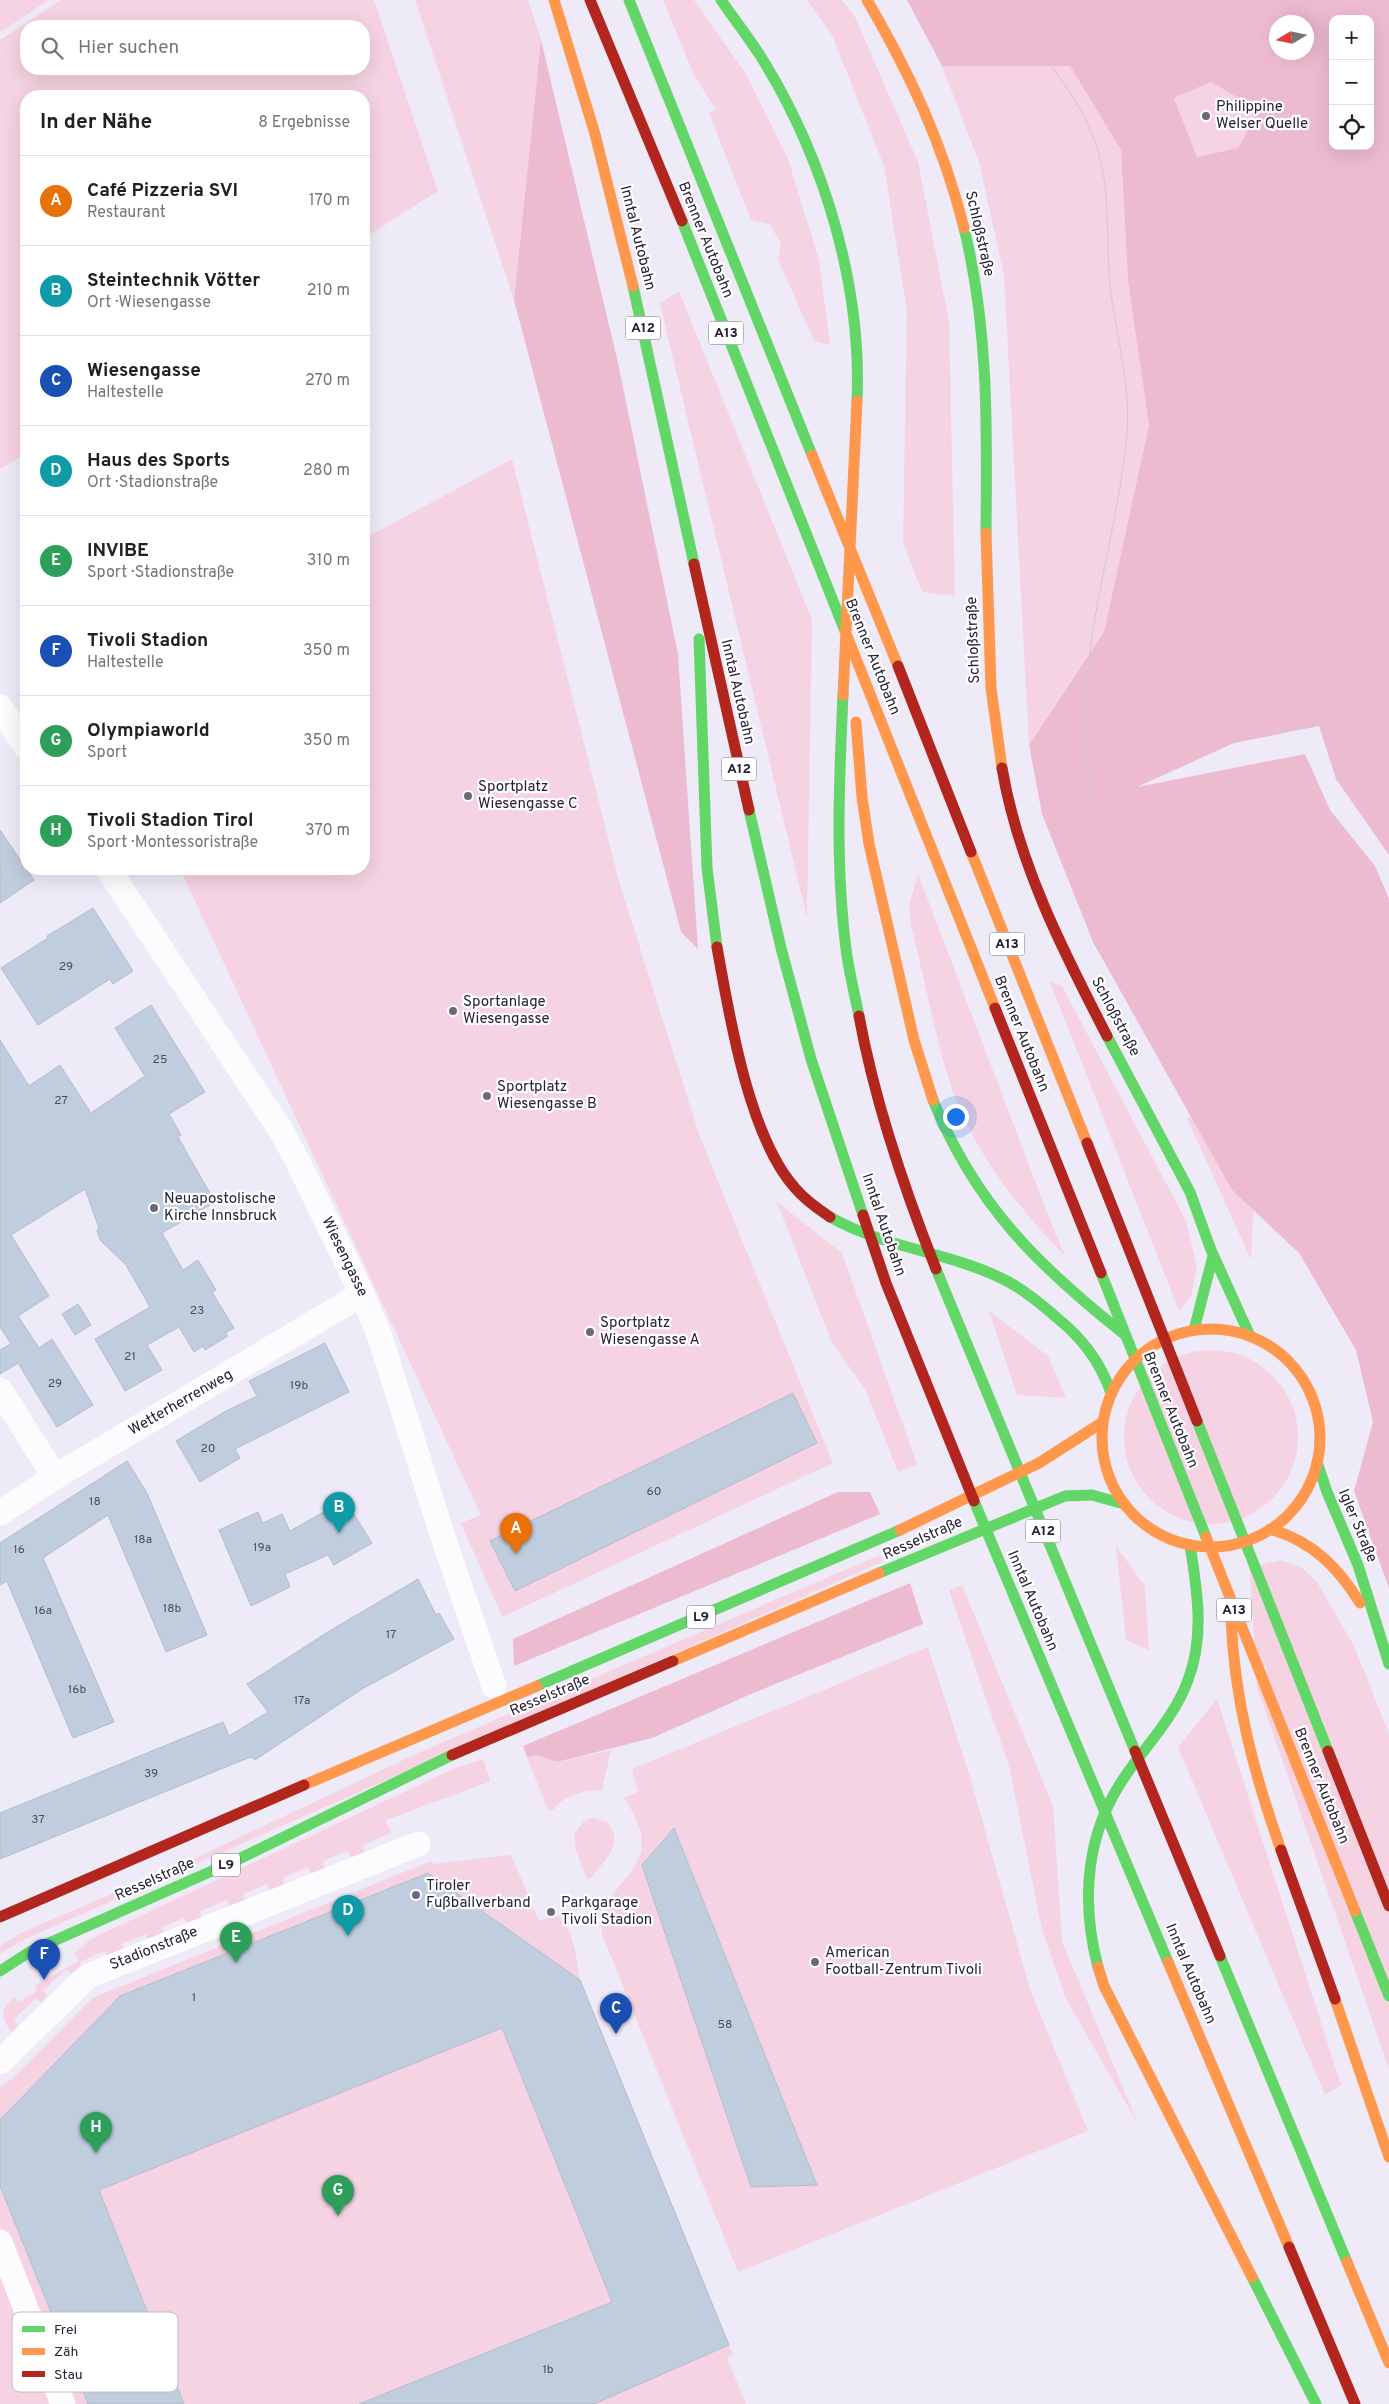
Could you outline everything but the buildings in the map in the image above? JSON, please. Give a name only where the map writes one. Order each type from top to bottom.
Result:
[{"type":"main road","name":"Inntal Autobahn","points":[[554,0],[596,134],[637,298],[699,590],[777,929],[811,1059],[886,1283],[937,1414],[1355,2404]]},
{"type":"main road","name":"Brenner Autobahn","points":[[590,0],[648,136],[1389,1996]]},
{"type":"main road","name":"Brenner Autobahn","points":[[630,0],[902,677],[1389,1906]]},
{"type":"main road","name":"A12","points":[[722,0],[766,65],[797,123],[828,202],[850,289],[858,373],[840,769],[840,853],[847,954],[865,1050],[884,1124],[909,1201],[973,1362],[1389,2363]]},
{"type":"main road","name":"Schloßstraße","points":[[868,0],[920,97],[941,150],[959,204],[973,270],[983,334],[988,477],[987,620],[990,680],[998,746],[1015,824],[1058,938],[1191,1194],[1213,1256],[1250,1336]]},
{"type":"main road","points":[[699,590],[698,681],[711,910],[727,1004],[750,1096],[761,1131],[773,1157],[789,1181],[809,1202],[853,1231],[978,1268],[999,1277],[1031,1296],[1089,1348],[1104,1370],[1111,1393]]},
{"type":"main road","points":[[845,664],[858,731],[862,808],[904,994],[928,1089],[942,1124],[971,1179],[996,1216],[1053,1275],[1145,1350]]},
{"type":"main road","points":[[1194,1330],[1213,1256]]},
{"type":"main road","name":"L9","points":[[1194,1330],[1232,1330],[1250,1336],[1277,1351],[1303,1380],[1313,1401],[1320,1432],[1317,1462],[1307,1489],[1291,1511],[1270,1529],[1236,1544],[1213,1547],[1190,1545],[1164,1537],[1142,1522],[1124,1504],[1110,1478],[1102,1450],[1103,1422],[1111,1393],[1125,1370],[1145,1350],[1168,1337],[1194,1330]]},
{"type":"main road","name":"Resselstraße","points":[[0,1917],[26,1904],[874,1543],[1039,1463],[1103,1422]]},
{"type":"main road","name":"Igler Straße","points":[[1317,1462],[1323,1483],[1363,1580],[1376,1631],[1389,1664]]},
{"type":"main road","name":"Resselstraße","points":[[0,1971],[32,1951],[239,1859],[451,1755],[1059,1496],[1092,1493],[1124,1504]]},
{"type":"main road","name":"Igler Straße","points":[[1270,1529],[1289,1533],[1305,1540],[1327,1558],[1352,1588],[1376,1631]]},
{"type":"main road","points":[[1234,1560],[1236,1544]]},
{"type":"main road","points":[[1190,1545],[1198,1598],[1199,1626],[1193,1668],[1185,1688],[1169,1716],[1113,1793],[1089,1859],[1086,1893],[1088,1924],[1104,1986],[1316,2404]]},
{"type":"main road","points":[[1232,1575],[1231,1654],[1235,1690],[1249,1752],[1262,1798],[1345,2022],[1389,2157]]},
{"type":"street","points":[[0,707],[20,738]]},
{"type":"street","name":"Wiesengasse","points":[[112,875],[280,1129],[362,1294],[380,1337],[442,1534],[494,1686]]},
{"type":"street","name":"Wetterherrenweg","points":[[0,1513],[55,1477],[362,1294]]},
{"type":"street","points":[[0,1390],[55,1477]]},
{"type":"street","name":"Stadionstraße","points":[[0,2062],[88,1976],[418,1844]]},
{"type":"street","points":[[0,2242],[27,2312]]},
{"type":"street","points":[[58,2392],[63,2404]]},
{"type":"shaded area","points":[[0,0],[49,0],[0,32]]},
{"type":"shaded area","points":[[61,0],[374,0],[438,191],[370,234],[370,90],[20,90],[20,457],[0,469],[0,40],[20,27],[20,75],[370,75],[370,20],[30,20]]},
{"type":"shaded area","points":[[415,0],[528,0],[541,40],[514,300]]},
{"type":"shaded area","points":[[663,0],[694,0],[746,74],[788,159],[819,260],[830,345],[814,341],[778,259],[781,243],[769,224],[751,220],[709,113],[716,110],[694,75]]},
{"type":"shaded area","points":[[807,0],[842,0],[855,17],[918,162],[949,321],[955,596],[922,592],[903,542],[907,310],[884,166],[832,35]]},
{"type":"shaded area","points":[[907,0],[1389,0],[1389,855],[1336,779],[1319,726],[1234,743],[1137,787],[1305,754],[1330,810],[1375,866],[1389,899],[1389,1588],[1354,1491],[1373,1422],[1356,1350],[1299,1253],[1232,1190],[1093,942],[1042,814],[1029,745],[1104,632],[1149,425],[1128,281],[1121,150],[1070,66],[942,66]],"holes":[[[1211,82],[1259,110],[1238,148],[1197,157],[1174,98]]]},
{"type":"shaded area","points":[[541,40],[618,363],[678,654],[698,949],[681,932],[514,300]]},
{"type":"shaded area","points":[[942,66],[1070,66],[1121,150],[1128,281],[1149,425],[1104,632],[1029,745],[1004,275],[979,162]]},
{"type":"shaded area","points":[[1211,82],[1259,110],[1238,148],[1197,157],[1174,98]]},
{"type":"shaded area","points":[[679,291],[812,620],[807,918],[660,304]]},
{"type":"shaded area","name":"Sportanlage Wiesengasse","points":[[512,459],[620,885],[700,1137],[833,1463],[502,1617],[461,1523],[481,1515],[183,875],[370,875],[370,536]]},
{"type":"shaded area","points":[[918,874],[1065,1256],[1030,1218],[998,1176],[970,1130],[959,1107],[939,1044],[911,925],[909,905]]},
{"type":"shaded area","points":[[1050,982],[1062,986],[1186,1221],[1197,1268],[1191,1296],[1179,1311]]},
{"type":"shaded area","points":[[1236,1097],[1265,1142],[1253,1219],[1251,1260],[1187,1118]]},
{"type":"shaded area","points":[[777,1202],[842,1253],[917,1464],[898,1472],[865,1389],[832,1343]]},
{"type":"shaded area","points":[[989,1311],[1048,1356],[1066,1398],[1017,1395]]},
{"type":"shaded area","points":[[1220,1350],[1244,1356],[1260,1364],[1273,1375],[1284,1388],[1292,1404],[1297,1420],[1297,1454],[1292,1470],[1284,1486],[1273,1499],[1260,1510],[1236,1521],[1220,1524],[1202,1524],[1186,1521],[1162,1510],[1138,1486],[1125,1454],[1124,1428],[1127,1412],[1138,1388],[1162,1364],[1194,1351]]},
{"type":"shaded area","points":[[838,1492],[870,1492],[880,1514],[514,1666],[513,1639]]},
{"type":"shaded area","points":[[1116,1546],[1145,1586],[1149,1650],[1126,1640]]},
{"type":"shaded area","points":[[880,1555],[882,1562],[23,1940],[0,1954],[0,1946],[21,1933],[198,1857],[418,1753]]},
{"type":"shaded area","points":[[1281,1560],[1302,1568],[1317,1582],[1355,1648],[1389,1734],[1389,2069],[1257,1687],[1250,1572],[1264,1564]]},
{"type":"shaded area","points":[[910,1583],[923,1624],[751,1694],[652,1738],[557,1762],[536,1755],[527,1757],[523,1746]]},
{"type":"shaded area","points":[[962,1585],[1053,1806],[1062,1941],[1138,2124],[1066,1999],[1042,1930],[1009,1766],[949,1590]]},
{"type":"shaded area","name":"American Football-Zentrum Tivoli","points":[[928,1647],[970,1777],[1030,1989],[1088,2131],[738,2272],[602,1934],[605,1913],[612,1896],[639,1858],[642,1842],[638,1823],[624,1798],[638,1792],[632,1769]]},
{"type":"shaded area","points":[[1217,1699],[1341,2085],[1325,2095],[1178,1747]]},
{"type":"shaded area","points":[[611,1750],[602,1790],[575,1794],[563,1800],[553,1810],[548,1810],[527,1757],[536,1755],[557,1762]]},
{"type":"shaded area","points":[[483,1759],[490,1779],[489,1782],[386,1820],[391,1833],[363,1845],[365,1853],[352,1858],[347,1851],[323,1861],[325,1869],[312,1874],[307,1867],[283,1878],[284,1886],[269,1890],[267,1884],[243,1894],[245,1902],[230,1906],[227,1900],[200,1911],[202,1919],[187,1924],[184,1918],[162,1927],[164,1932],[148,1940],[146,1934],[121,1944],[123,1949],[107,1956],[105,1951],[80,1962],[81,1968],[71,1974],[66,1970],[43,1990],[47,1996],[41,2002],[35,1999],[14,2019],[18,2026],[12,2032],[5,2022],[3,2013],[10,2001],[15,1997],[18,2002],[37,1991],[34,1986],[79,1961],[74,1954],[91,1939],[455,1768]]},
{"type":"shaded area","points":[[591,1818],[607,1822],[612,1830],[614,1845],[607,1859],[590,1879],[587,1879],[576,1851],[574,1834],[584,1821]]},
{"type":"shaded area","points":[[511,1855],[539,1920],[562,1915],[574,1947],[580,1980],[733,2354],[727,2358],[746,2404],[0,2404],[0,2087],[12,2079],[93,1998],[431,1861],[432,1864]]},
{"type":"tram line","points":[[996,0],[1034,44],[1069,91],[1096,144],[1105,183],[1110,285],[1126,383],[1128,416],[1122,474],[1092,634],[1085,713],[1087,754],[1093,796],[1103,838],[1132,915],[1171,986],[1216,1056],[1376,1290],[1389,1313]]},
{"type":"traffic: fast","points":[[629,0],[812,455]]},
{"type":"traffic: fast","points":[[721,0],[761,57],[787,103],[806,143],[822,184],[836,227],[846,270],[857,358],[857,401]]},
{"type":"traffic: fast","points":[[682,221],[845,631]]},
{"type":"traffic: fast","points":[[964,228],[978,304],[985,380],[986,533]]},
{"type":"traffic: fast","points":[[633,286],[694,564]]},
{"type":"traffic: fast","points":[[699,639],[707,868],[717,947]]},
{"type":"traffic: fast","points":[[843,695],[839,793],[839,859],[847,956],[859,1016]]},
{"type":"traffic: fast","points":[[749,810],[781,948],[811,1059],[863,1215]]},
{"type":"traffic: fast","points":[[1107,1036],[1190,1192],[1211,1250],[1250,1336]]},
{"type":"traffic: fast","points":[[933,1100],[968,1171],[989,1202],[1036,1257],[1063,1283],[1124,1334]]},
{"type":"traffic: fast","points":[[830,1217],[872,1236],[982,1270],[1017,1287],[1050,1312],[1082,1342],[1096,1360],[1111,1393]]},
{"type":"traffic: fast","points":[[1194,1330],[1213,1256]]},
{"type":"traffic: fast","points":[[936,1269],[1135,1751]]},
{"type":"traffic: fast","points":[[1101,1273],[1206,1537]]},
{"type":"traffic: fast","points":[[1197,1421],[1328,1751]]},
{"type":"traffic: fast","points":[[1317,1462],[1327,1492],[1358,1565],[1389,1664]]},
{"type":"traffic: fast","points":[[879,1573],[1065,1496],[1092,1495],[1124,1504]]},
{"type":"traffic: fast","points":[[974,1501],[1168,1962]]},
{"type":"traffic: fast","points":[[537,1686],[900,1530]]},
{"type":"traffic: fast","points":[[1098,1967],[1089,1916],[1090,1866],[1095,1841],[1103,1817],[1114,1794],[1177,1705],[1188,1680],[1193,1663],[1198,1630],[1197,1596],[1190,1545]]},
{"type":"traffic: fast","points":[[0,1971],[31,1951],[239,1859],[452,1755]]},
{"type":"traffic: fast","points":[[1355,1911],[1389,1996]]},
{"type":"traffic: fast","points":[[1220,1956],[1347,2262]]},
{"type":"traffic: fast","points":[[1252,2277],[1316,2404]]},
{"type":"traffic: slow","points":[[554,0],[595,134],[633,286]]},
{"type":"traffic: slow","points":[[867,0],[924,110],[946,167],[964,228]]},
{"type":"traffic: slow","points":[[843,695],[857,401]]},
{"type":"traffic: slow","points":[[812,455],[898,666]]},
{"type":"traffic: slow","points":[[986,533],[991,688],[1002,768]]},
{"type":"traffic: slow","points":[[845,631],[995,1008]]},
{"type":"traffic: slow","points":[[856,722],[862,797],[869,844],[914,1040],[933,1100]]},
{"type":"traffic: slow","points":[[971,852],[1087,1143]]},
{"type":"traffic: slow","points":[[1211,1329],[1243,1334],[1253,1338],[1262,1342],[1288,1361],[1307,1387],[1311,1396],[1315,1406],[1320,1438],[1315,1470],[1311,1480],[1307,1489],[1288,1515],[1262,1534],[1253,1538],[1243,1542],[1211,1547],[1179,1542],[1169,1538],[1160,1534],[1134,1515],[1115,1489],[1111,1480],[1107,1470],[1102,1438],[1107,1406],[1111,1396],[1115,1387],[1134,1361],[1160,1342],[1169,1338],[1179,1334],[1211,1329]]},
{"type":"traffic: slow","points":[[900,1530],[1039,1463],[1103,1422]]},
{"type":"traffic: slow","points":[[1270,1529],[1299,1541],[1322,1557],[1343,1578],[1360,1603]]},
{"type":"traffic: slow","points":[[1206,1537],[1355,1911]]},
{"type":"traffic: slow","points":[[673,1661],[879,1573]]},
{"type":"traffic: slow","points":[[1231,1618],[1236,1678],[1247,1736],[1262,1793],[1281,1850]]},
{"type":"traffic: slow","points":[[304,1785],[537,1686]]},
{"type":"traffic: slow","points":[[1168,1962],[1289,2247]]},
{"type":"traffic: slow","points":[[1098,1967],[1104,1986],[1252,2277]]},
{"type":"traffic: slow","points":[[1335,1999],[1389,2157]]},
{"type":"traffic: slow","points":[[1347,2262],[1389,2363]]},
{"type":"traffic: jam","points":[[590,0],[682,221]]},
{"type":"traffic: jam","points":[[694,564],[749,810]]},
{"type":"traffic: jam","points":[[898,666],[971,852]]},
{"type":"traffic: jam","points":[[1002,768],[1019,838],[1044,906],[1074,972],[1107,1036]]},
{"type":"traffic: jam","points":[[717,947],[743,1074],[765,1138],[779,1166],[795,1188],[807,1200],[830,1217]]},
{"type":"traffic: jam","points":[[995,1008],[1101,1273]]},
{"type":"traffic: jam","points":[[859,1016],[873,1081],[891,1144],[912,1207],[936,1269]]},
{"type":"traffic: jam","points":[[1087,1143],[1197,1421]]},
{"type":"traffic: jam","points":[[863,1215],[886,1283],[974,1501]]},
{"type":"traffic: jam","points":[[452,1755],[673,1661]]},
{"type":"traffic: jam","points":[[1135,1751],[1220,1956]]},
{"type":"traffic: jam","points":[[1328,1751],[1389,1906]]},
{"type":"traffic: jam","points":[[0,1917],[304,1785]]},
{"type":"traffic: jam","points":[[1281,1850],[1335,1999]]},
{"type":"traffic: jam","points":[[1289,2247],[1355,2404]]},
{"type":"place","name":"Philippine Welser Quelle","points":[[1206,116]]},
{"type":"place","name":"Sportplatz Wiesengasse C","points":[[468,796]]},
{"type":"place","name":"Sportanlage Wiesengasse","points":[[453,1011]]},
{"type":"place","name":"Sportplatz Wiesengasse B","points":[[487,1096]]},
{"type":"place","name":"Neuapostolische Kirche Innsbruck","points":[[154,1208]]},
{"type":"place","name":"Sportplatz Wiesengasse A","points":[[590,1332]]},
{"type":"place","name":"Steintechnik Vötter","points":[[339,1533]]},
{"type":"place","name":"Café Pizzeria SVI","points":[[516,1554]]},
{"type":"place","name":"Tiroler Fußballverband","points":[[416,1895]]},
{"type":"place","name":"Parkgarage Tivoli Stadion","points":[[551,1912]]},
{"type":"place","name":"Haus des Sports","points":[[348,1936]]},
{"type":"place","name":"American Football-Zentrum Tivoli","points":[[815,1962]]},
{"type":"place","name":"INVIBE","points":[[236,1963]]},
{"type":"place","name":"Tivoli Stadion","points":[[44,1980]]},
{"type":"place","name":"Wiesengasse","points":[[616,2034]]},
{"type":"place","name":"Tivoli Stadion Tirol","points":[[96,2153]]},
{"type":"place","name":"Olympiaworld","points":[[338,2216]]}]
